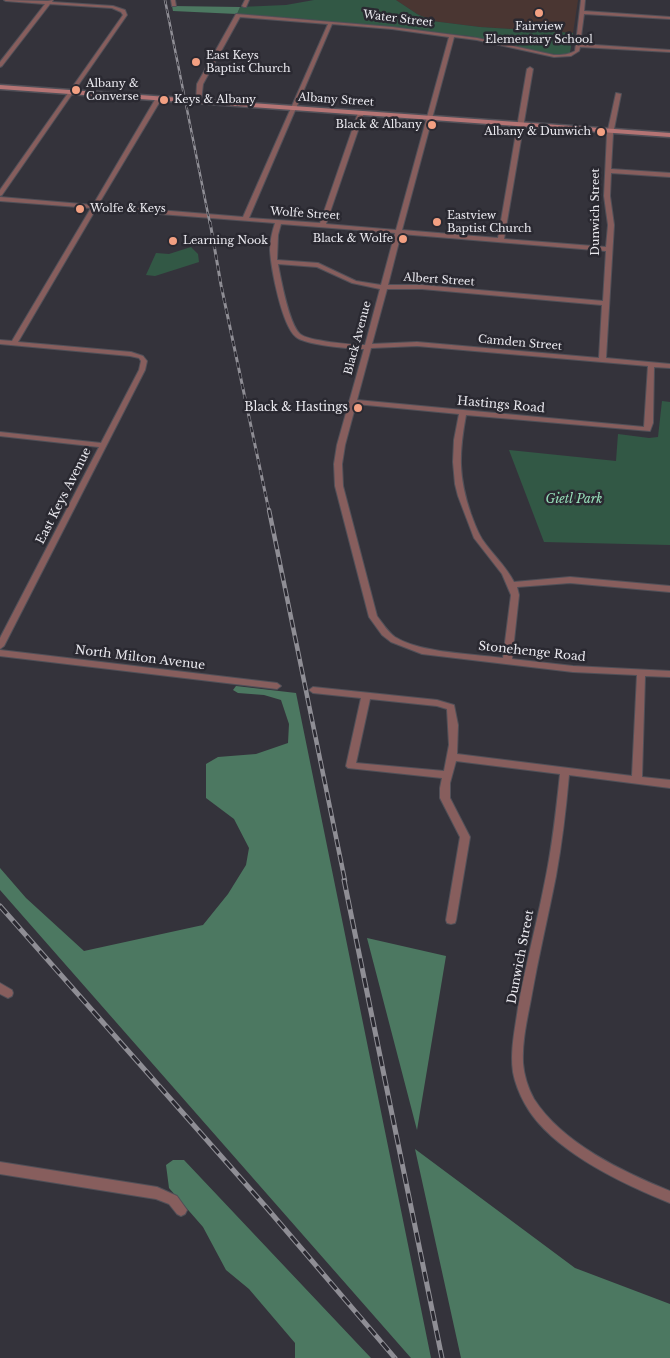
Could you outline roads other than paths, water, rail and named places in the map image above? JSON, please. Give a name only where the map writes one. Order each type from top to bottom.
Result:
[{"type":"street","points":[[0,194],[125,15],[120,9],[50,1],[6,0]]},
{"type":"street","points":[[97,0],[102,0]]},
{"type":"street","points":[[244,6],[247,0]]},
{"type":"street","points":[[583,0],[578,46],[670,51]]},
{"type":"street","points":[[0,64],[50,1]]},
{"type":"street","points":[[581,12],[670,18]]},
{"type":"street","name":"Water Street","points":[[198,101],[200,84],[238,15],[331,22],[483,40],[554,56],[575,53],[578,46]]},
{"type":"street","points":[[245,220],[331,22]]},
{"type":"street","name":"Black Avenue","points":[[394,640],[385,633],[373,617],[339,486],[340,455],[367,347],[452,36]]},
{"type":"street","points":[[501,240],[530,68]]},
{"type":"street","name":"Albany Street","points":[[0,87],[670,135]]},
{"type":"street","name":"Dunwich Street","points":[[602,360],[611,225],[607,196],[608,171],[611,131],[618,94]]},
{"type":"street","points":[[0,342],[14,343],[159,98]]},
{"type":"street","points":[[322,226],[361,113]]},
{"type":"street","points":[[608,171],[670,176]]},
{"type":"street","name":"Wolfe Street","points":[[0,199],[610,249]]},
{"type":"street","points":[[275,262],[273,242],[278,223]]},
{"type":"street","name":"Albert Street","points":[[275,262],[318,265],[354,282],[384,287],[422,287],[606,303]]},
{"type":"street","name":"Camden Street","points":[[275,262],[291,327],[294,334],[299,338],[315,342],[367,347],[417,344],[670,366]]},
{"type":"street","name":"East Keys Avenue","points":[[0,646],[144,365],[141,357],[132,354],[14,343]]},
{"type":"street","name":"Hastings Road","points":[[353,402],[647,429],[649,423],[652,365]]},
{"type":"street","points":[[463,413],[455,462],[459,490],[478,539],[507,574],[512,585],[515,604],[507,662]]},
{"type":"street","points":[[0,434],[102,445]]},
{"type":"street","points":[[512,585],[570,580],[670,589]]},
{"type":"street","name":"Stonehenge Road","points":[[394,640],[422,651],[507,662],[573,670],[670,674]]},
{"type":"street","name":"North Milton Avenue","points":[[0,653],[277,686]]},
{"type":"street","points":[[637,780],[641,673]]},
{"type":"street","points":[[313,690],[437,703],[451,707],[453,716],[452,757],[444,790],[445,800],[462,828],[465,837],[451,920]]},
{"type":"street","points":[[366,696],[351,766],[447,775]]},
{"type":"street","points":[[452,757],[670,784]]},
{"type":"street","name":"Dunwich Street","points":[[565,771],[554,863],[527,989],[518,1058],[521,1082],[526,1095],[546,1122],[561,1135],[614,1171],[670,1197]]},
{"type":"street","points":[[0,1168],[157,1193],[173,1200],[181,1210]]},
{"type":"railway","points":[[165,0],[210,224]]},
{"type":"railway","points":[[210,222],[221,285],[269,511]]},
{"type":"railway","points":[[269,510],[345,881]]},
{"type":"railway","points":[[344,880],[442,1358]]},
{"type":"railway","points":[[0,906],[266,1207],[395,1358]]},
{"type":"place","name":"Fairview Elementary School","points":[[539,13]]},
{"type":"place","name":"East Keys Baptist Church","points":[[196,62]]},
{"type":"place","name":"Albany & Converse","points":[[76,90]]},
{"type":"place","name":"Keys & Albany","points":[[164,100]]},
{"type":"place","name":"Black & Albany","points":[[432,125]]},
{"type":"place","name":"Albany & Dunwich","points":[[601,132]]},
{"type":"place","name":"Wolfe & Keys","points":[[80,209]]},
{"type":"place","name":"Eastview Baptist Church","points":[[437,222]]},
{"type":"place","name":"Black & Wolfe","points":[[403,239]]},
{"type":"place","name":"Learning Nook","points":[[173,241]]},
{"type":"place","name":"Black & Hastings","points":[[358,408]]},
{"type":"park label","name":"Gietl Park","points":[[574,500]]}]
